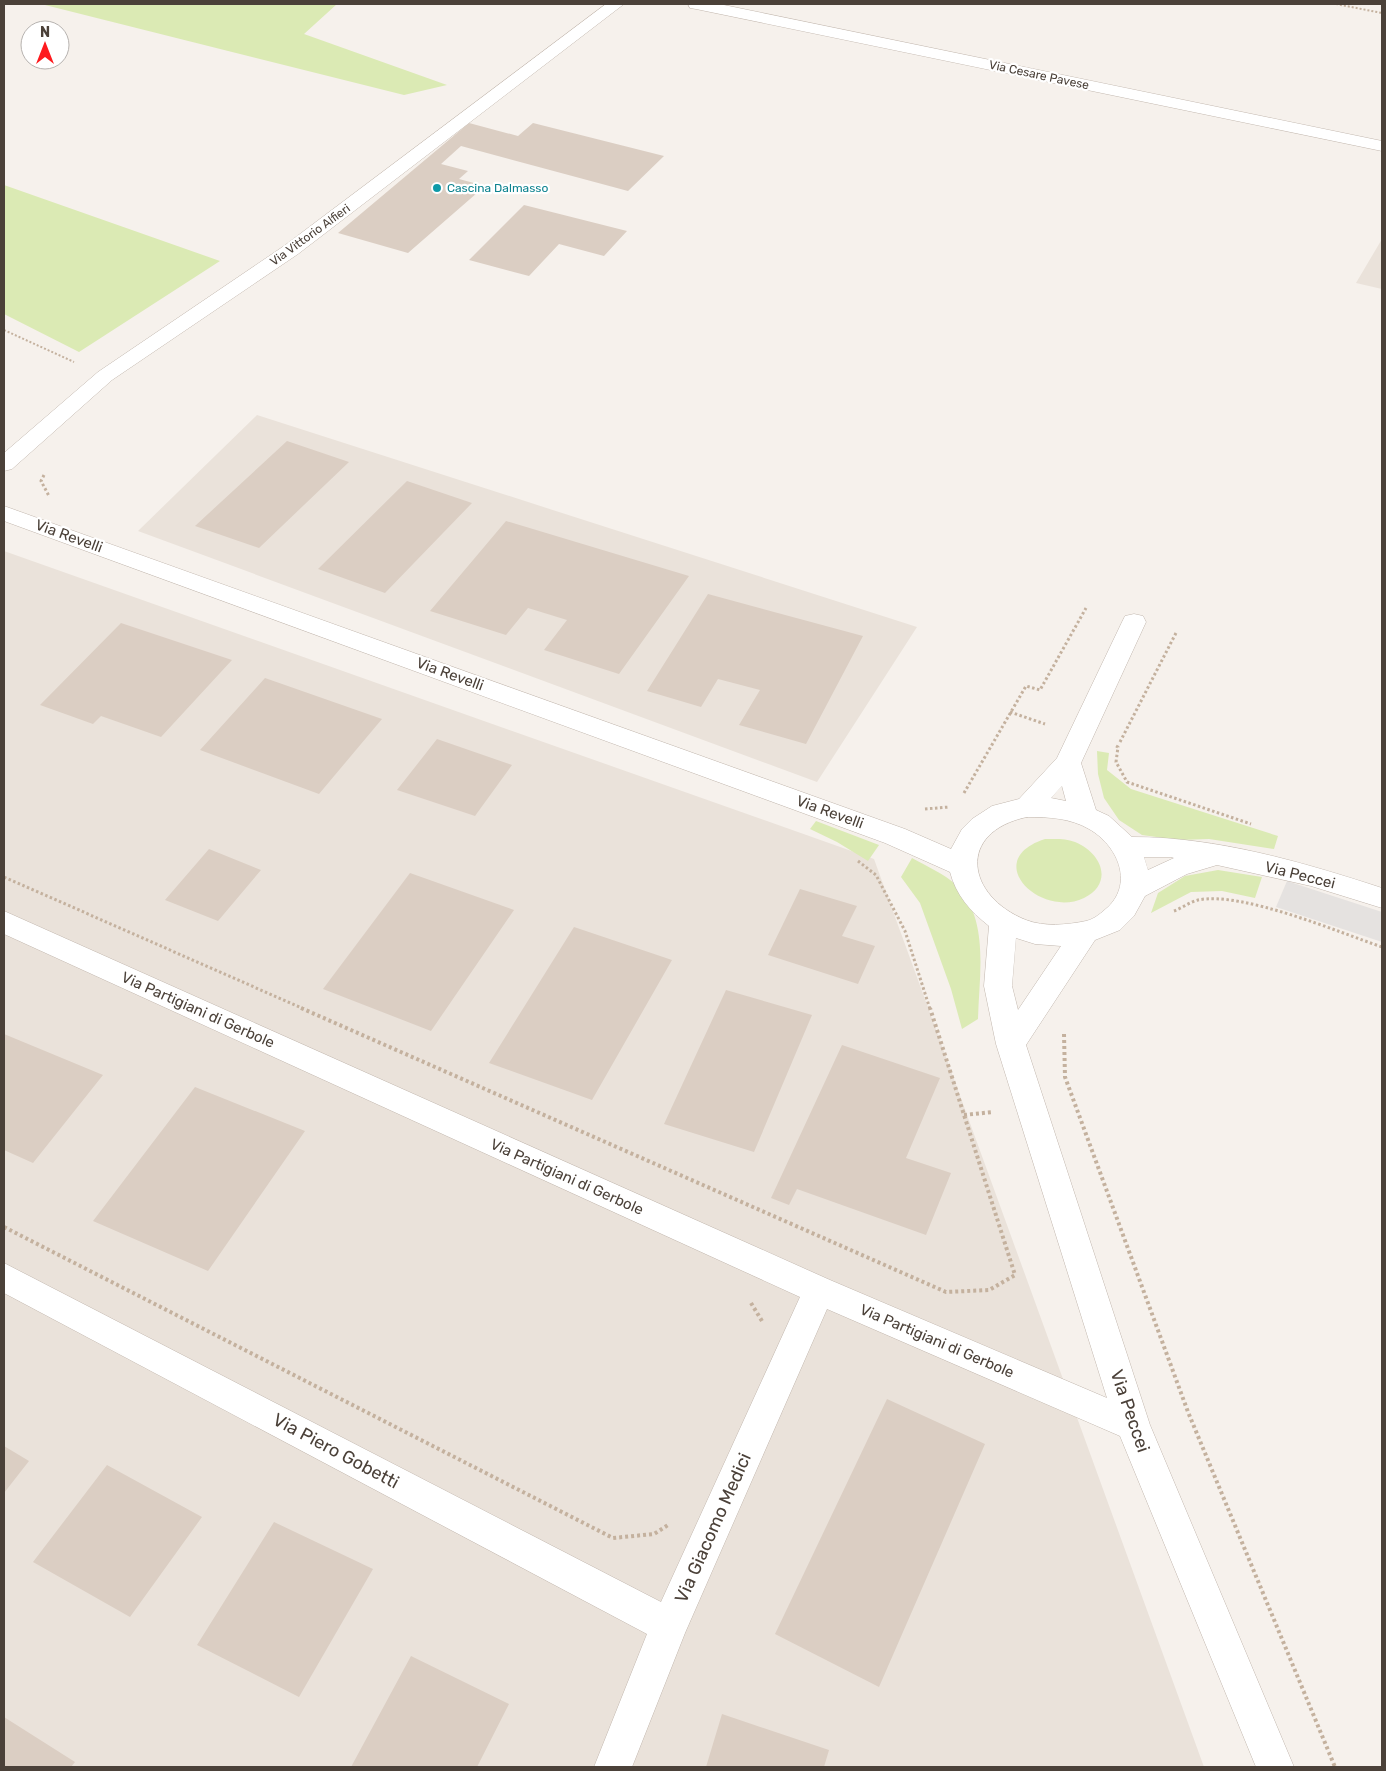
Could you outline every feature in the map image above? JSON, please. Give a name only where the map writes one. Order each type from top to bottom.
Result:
[{"type":"street","name":"Via Vittorio Alfieri","points":[[4,464],[105,376],[291,250],[616,4]]},
{"type":"street","name":"Via Cesare Pavese","points":[[696,4],[1382,146]]},
{"type":"street","name":"Via Revelli","points":[[4,512],[896,836],[961,864]]},
{"type":"street","points":[[1027,807],[1068,763],[1134,622]]},
{"type":"street","points":[[1068,763],[1084,815]]},
{"type":"street","points":[[1027,807],[1056,808],[1084,815],[1108,829],[1126,847],[1135,868],[1135,890],[1126,908],[1109,923],[1085,933],[1060,936],[1029,932],[1003,921],[982,906],[967,886],[961,864],[966,844],[979,826],[1000,813],[1027,807]]},
{"type":"street","name":"Via Revelli","points":[[896,836],[972,836]]},
{"type":"street","name":"Via Peccei","points":[[1126,847],[1171,847],[1217,855],[1312,876],[1382,898]]},
{"type":"street","name":"Via Peccei","points":[[1135,890],[1177,867],[1217,855]]},
{"type":"street","name":"Via Peccei","points":[[1003,921],[998,986],[1011,1044],[1133,1425],[1275,1767]]},
{"type":"street","name":"Via Partigiani di Gerbole","points":[[4,922],[819,1290],[1133,1425]]},
{"type":"street","points":[[1011,1044],[1085,933]]},
{"type":"street","name":"Via Piero Gobetti","points":[[4,1277],[669,1626]]},
{"type":"street","name":"Via Giacomo Medici","points":[[613,1767],[669,1626],[819,1290]]},
{"type":"path","points":[[1336,4],[1382,13]]},
{"type":"path","points":[[4,330],[105,376]]},
{"type":"path","points":[[48,467],[41,481],[50,496],[57,499]]},
{"type":"path","points":[[960,800],[1026,686],[1040,690],[1086,608]]},
{"type":"path","points":[[1177,631],[1118,747],[1116,762],[1126,782],[1253,824]]},
{"type":"path","points":[[1010,712],[1118,747]]},
{"type":"path","points":[[923,809],[947,808],[953,804]]},
{"type":"path","points":[[4,878],[946,1292],[989,1290],[1015,1275],[906,932],[876,875],[853,857]]},
{"type":"path","points":[[1165,915],[1200,900],[1233,900],[1275,911],[1382,947]]},
{"type":"path","points":[[1063,1030],[1066,1077],[1185,1403],[1335,1767]]},
{"type":"path","points":[[4,1227],[612,1538],[654,1534],[670,1524]]},
{"type":"path","points":[[750,1300],[763,1322],[764,1331]]},
{"type":"shaded area","points":[[1382,239],[1382,289],[1356,283]]},
{"type":"shaded area","points":[[257,415],[917,627],[817,782],[138,531]]},
{"type":"shaded area","points":[[4,551],[874,859],[1204,1767],[4,1767]]},
{"type":"shaded area","points":[[1287,881],[1382,912],[1382,942],[1276,907]]},
{"type":"green space","points":[[41,4],[337,4],[304,34],[447,85],[404,95]]},
{"type":"green space","points":[[4,185],[220,261],[79,352],[4,314]]},
{"type":"green space","points":[[1097,751],[1109,753],[1107,770],[1131,789],[1278,836],[1274,849],[1209,839],[1178,840],[1142,835],[1119,820],[1104,798],[1098,774]]},
{"type":"green space","points":[[816,821],[879,845],[868,861],[837,842],[810,829]]},
{"type":"green space","points":[[1045,839],[1075,842],[1092,853],[1101,868],[1099,884],[1093,892],[1084,898],[1067,902],[1050,901],[1035,894],[1024,884],[1017,872],[1017,860],[1026,848]]},
{"type":"green space","points":[[912,858],[952,881],[967,899],[974,914],[980,949],[978,1019],[962,1029],[951,989],[920,903],[901,877]]},
{"type":"green space","points":[[1218,870],[1262,877],[1255,898],[1222,891],[1191,892],[1151,913],[1158,893],[1185,876]]},
{"type":"building","name":"Cascina Dalmasso","points":[[469,123],[518,136],[533,123],[664,156],[628,191],[461,146],[441,164],[468,171],[459,179],[485,186],[408,253],[338,233]]},
{"type":"building","points":[[524,205],[627,231],[604,256],[559,244],[529,276],[469,260]]},
{"type":"building","points":[[287,441],[349,462],[259,548],[195,526]]},
{"type":"building","points":[[407,481],[472,503],[385,593],[318,569]]},
{"type":"building","points":[[506,521],[689,576],[619,674],[544,650],[567,620],[528,608],[506,635],[430,611]]},
{"type":"building","points":[[708,594],[863,636],[806,744],[739,725],[760,690],[718,679],[701,707],[647,691]]},
{"type":"building","points":[[121,623],[232,660],[161,737],[101,716],[93,724],[40,705]]},
{"type":"building","points":[[265,678],[382,719],[319,794],[200,750]]},
{"type":"building","points":[[437,739],[512,765],[475,816],[397,790]]},
{"type":"building","points":[[209,849],[261,870],[218,921],[165,900]]},
{"type":"building","points":[[410,873],[514,910],[431,1031],[323,989]]},
{"type":"building","points":[[800,889],[857,906],[842,936],[875,946],[858,984],[768,955]]},
{"type":"building","points":[[574,927],[672,960],[592,1100],[489,1063]]},
{"type":"building","points":[[726,990],[812,1015],[754,1152],[664,1124]]},
{"type":"building","points":[[4,1034],[103,1075],[33,1163],[4,1150]]},
{"type":"building","points":[[842,1045],[940,1078],[906,1158],[951,1173],[926,1235],[797,1189],[789,1205],[771,1198]]},
{"type":"building","points":[[195,1087],[305,1131],[208,1271],[93,1221]]},
{"type":"building","points":[[887,1399],[985,1444],[879,1687],[775,1634]]},
{"type":"building","points":[[4,1446],[29,1461],[4,1493]]},
{"type":"building","points":[[107,1465],[202,1517],[130,1617],[33,1562]]},
{"type":"building","points":[[274,1522],[373,1569],[299,1697],[197,1645]]},
{"type":"building","points":[[411,1656],[509,1704],[477,1767],[351,1767]]},
{"type":"building","points":[[722,1714],[829,1750],[824,1767],[706,1767]]},
{"type":"building","points":[[4,1717],[75,1762],[71,1767],[4,1767]]},
{"type":"place","name":"Cascina Dalmasso","points":[[437,188]]}]
